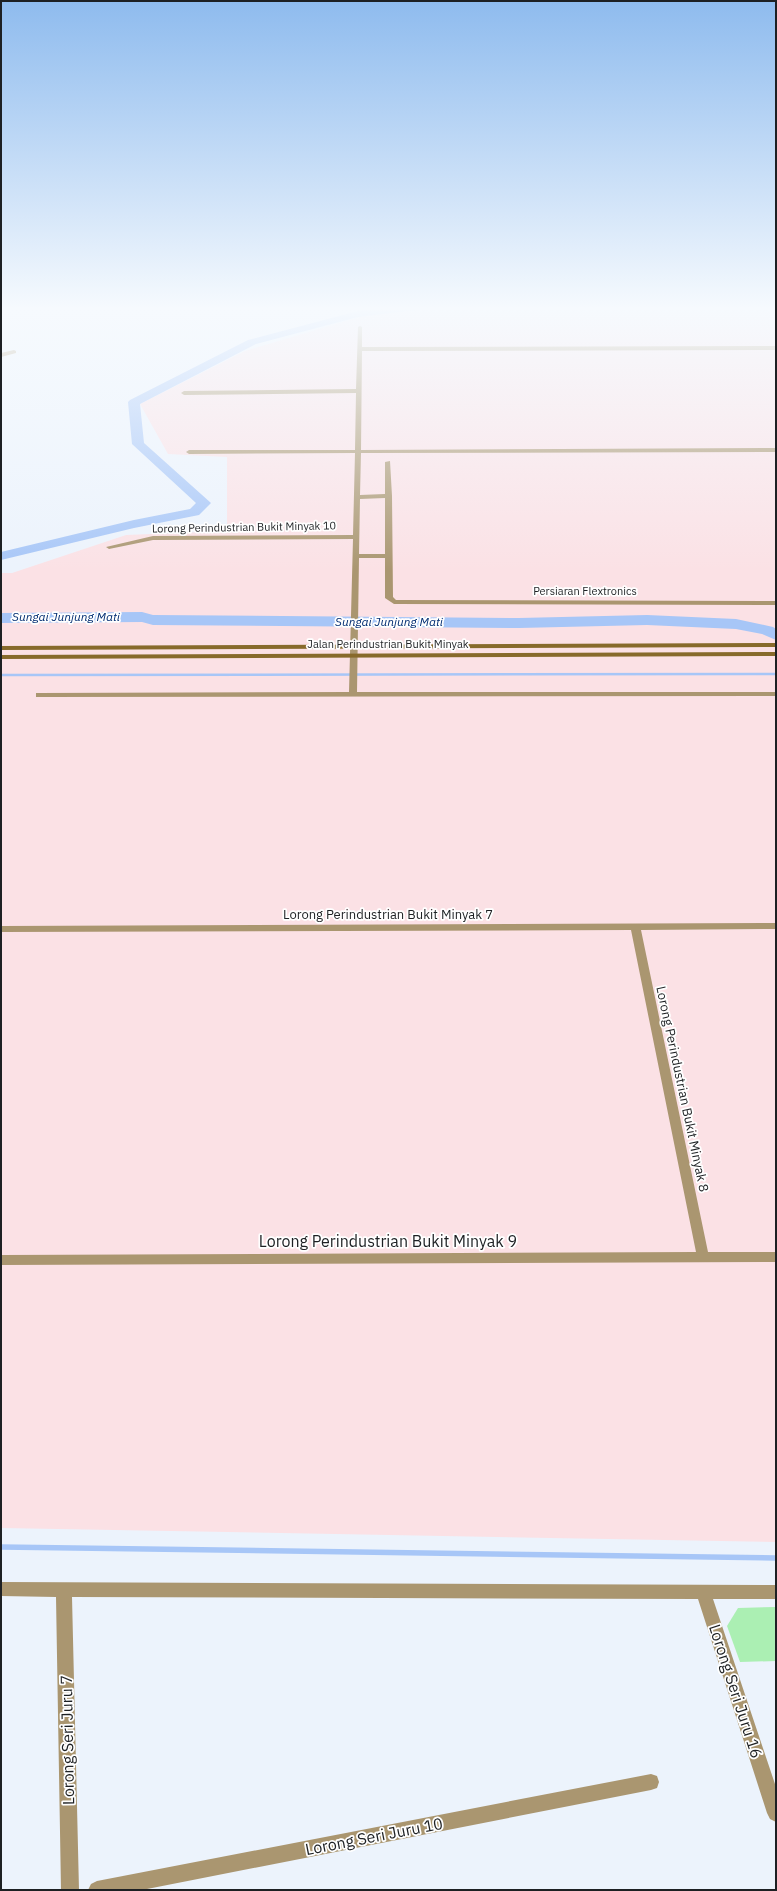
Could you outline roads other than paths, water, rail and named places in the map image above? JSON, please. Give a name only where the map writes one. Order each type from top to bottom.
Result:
[{"type":"main road","name":"Jalan Perindustrian Bukit Minyak","points":[[1,648],[776,645]]},
{"type":"main road","name":"Jalan Perindustrian Bukit Minyak","points":[[1,657],[776,654]]},
{"type":"street","points":[[353,694],[358,497],[358,394]]},
{"type":"street","points":[[190,452],[776,450]]},
{"type":"street","name":"Persiaran Flextronics","points":[[388,462],[389,556],[392,600],[776,603]]},
{"type":"street","points":[[358,497],[389,496]]},
{"type":"street","name":"Lorong Perindustrian Bukit Minyak 10","points":[[109,547],[153,538],[356,537]]},
{"type":"street","points":[[356,556],[389,556]]},
{"type":"street","points":[[39,695],[776,694]]},
{"type":"street","name":"Lorong Perindustrian Bukit Minyak 8","points":[[635,926],[703,1257]]},
{"type":"street","name":"Lorong Perindustrian Bukit Minyak 7","points":[[1,929],[776,926]]},
{"type":"street","name":"Lorong Perindustrian Bukit Minyak 9","points":[[1,1260],[776,1257]]},
{"type":"street","points":[[1,1589],[64,1591],[776,1592]]},
{"type":"street","name":"Lorong Seri Juru 7","points":[[64,1591],[70,1890]]},
{"type":"street","name":"Lorong Seri Juru 16","points":[[703,1591],[776,1813]]},
{"type":"street","name":"Lorong Seri Juru 10","points":[[98,1890],[651,1782]]},
{"type":"waterway","points":[[1,556],[134,524],[194,512],[204,503],[138,444],[134,402],[149,394]]},
{"type":"waterway","name":"Sungai Junjung Mati","points":[[1,618],[142,617],[153,620],[519,623],[647,620],[736,624],[767,630],[776,635]]},
{"type":"waterway","name":"Sungai Junjung Mati","points":[[772,632],[776,630]]},
{"type":"waterway","points":[[1,675],[776,674]]},
{"type":"waterway","points":[[1,1547],[776,1558]]}]
